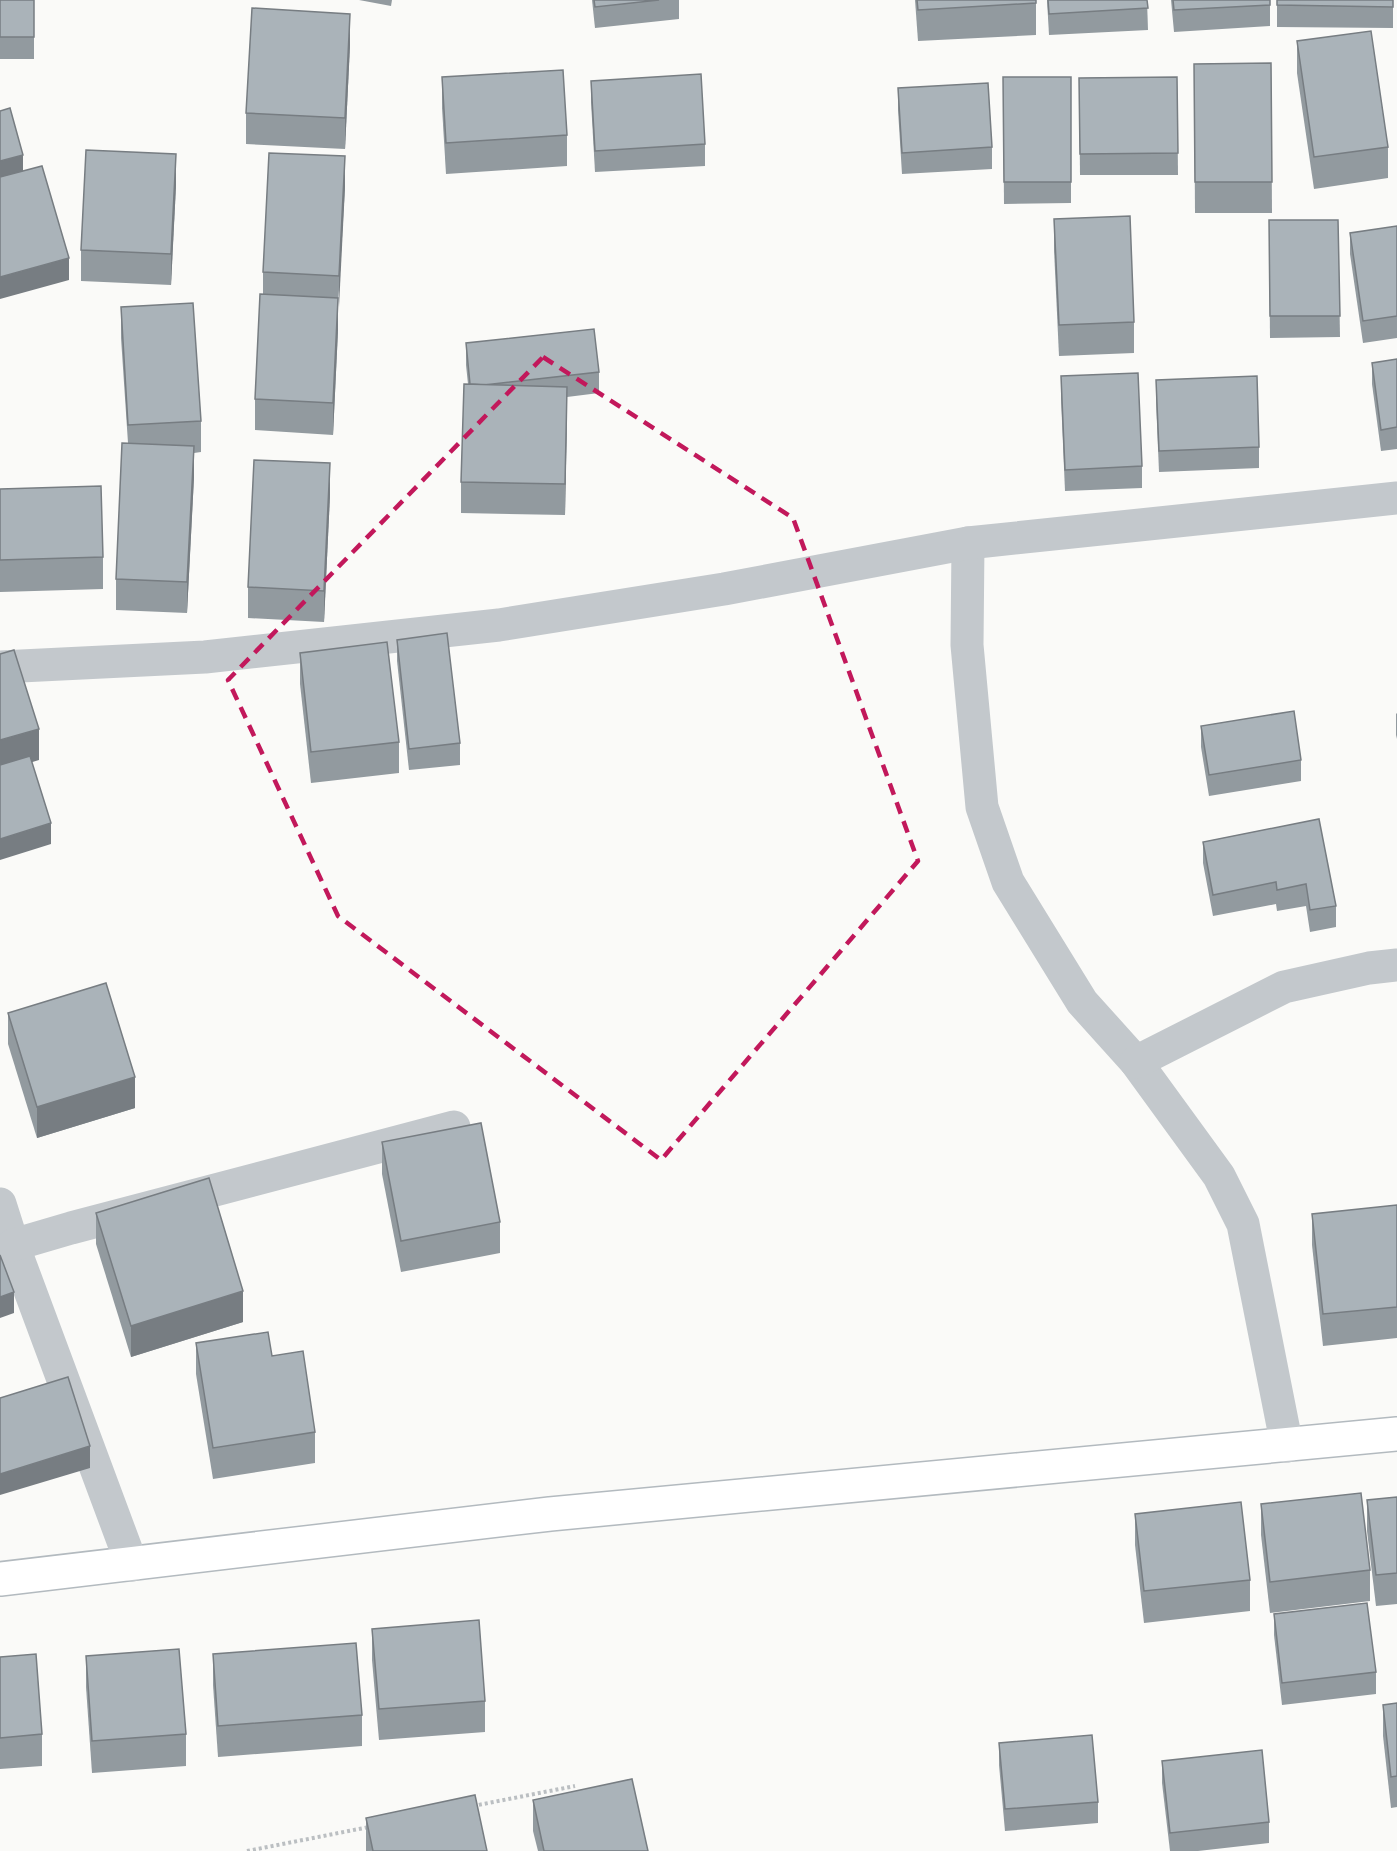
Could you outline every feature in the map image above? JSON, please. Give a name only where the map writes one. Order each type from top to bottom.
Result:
[{"type":"main road","points":[[0,1579],[550,1514],[1397,1434]]},
{"type":"street","points":[[0,667],[205,657],[499,625],[724,589],[968,543],[1397,498]]},
{"type":"street","points":[[968,543],[967,645],[982,807],[1008,882],[1082,1002],[1136,1062],[1219,1176],[1243,1224],[1287,1446]]},
{"type":"street","points":[[1136,1062],[1284,987],[1369,968],[1397,965]]},
{"type":"street","points":[[14,1245],[71,1227],[454,1127]]},
{"type":"street","points":[[0,1204],[132,1565]]},
{"type":"path","points":[[470,1807],[575,1786]]},
{"type":"path","points":[[247,1851],[376,1825]]},
{"type":"highlighted area","points":[[543,357],[793,518],[918,861],[661,1160],[338,916],[228,680]]},
{"type":"building","points":[[0,0],[34,0],[34,37],[0,37]]},
{"type":"building","points":[[594,0],[659,0],[595,7]]},
{"type":"building","points":[[917,0],[1036,0],[1036,3],[918,10]]},
{"type":"building","points":[[1048,0],[1147,0],[1148,8],[1049,14]]},
{"type":"building","points":[[1173,0],[1270,0],[1270,5],[1174,10]]},
{"type":"building","points":[[1277,0],[1393,0],[1393,7],[1277,5]]},
{"type":"building","points":[[252,8],[350,14],[345,118],[246,113]]},
{"type":"building","points":[[1371,31],[1388,147],[1314,157],[1297,41]]},
{"type":"building","points":[[1271,63],[1272,182],[1195,182],[1194,64]]},
{"type":"building","points":[[563,70],[567,135],[446,143],[442,77]]},
{"type":"building","points":[[701,74],[705,144],[595,151],[591,81]]},
{"type":"building","points":[[1003,77],[1071,77],[1071,182],[1004,182]]},
{"type":"building","points":[[1177,77],[1178,153],[1080,154],[1079,78]]},
{"type":"building","points":[[988,83],[992,147],[902,153],[898,88]]},
{"type":"building","points":[[10,108],[23,155],[0,161],[0,111]]},
{"type":"building","points":[[86,150],[176,154],[171,254],[81,250]]},
{"type":"building","points":[[269,153],[345,156],[339,276],[263,272]]},
{"type":"building","points":[[42,166],[69,258],[0,277],[0,177]]},
{"type":"building","points":[[1130,216],[1134,322],[1059,325],[1054,219]]},
{"type":"building","points":[[1269,220],[1338,220],[1340,316],[1270,316]]},
{"type":"building","points":[[1397,226],[1397,316],[1363,321],[1350,233]]},
{"type":"building","points":[[260,294],[338,298],[333,403],[255,399]]},
{"type":"building","points":[[193,303],[201,421],[128,425],[121,307]]},
{"type":"building","points":[[594,329],[599,372],[484,385],[470,384],[466,343]]},
{"type":"building","points":[[1397,359],[1397,427],[1381,430],[1372,363]]},
{"type":"building","points":[[1138,373],[1142,466],[1065,470],[1061,376]]},
{"type":"building","points":[[1257,376],[1259,447],[1159,451],[1156,380]]},
{"type":"building","points":[[464,384],[567,387],[565,484],[461,482]]},
{"type":"building","points":[[122,443],[194,446],[187,582],[116,579]]},
{"type":"building","points":[[254,460],[330,463],[324,591],[248,587]]},
{"type":"building","points":[[101,486],[103,557],[0,560],[0,489]]},
{"type":"building","points":[[447,633],[460,743],[409,749],[397,640]]},
{"type":"building","points":[[387,642],[399,742],[311,752],[300,653]]},
{"type":"building","points":[[14,650],[39,729],[0,740],[0,654]]},
{"type":"building","points":[[1294,711],[1301,760],[1209,775],[1201,726]]},
{"type":"building","points":[[30,756],[51,823],[0,839],[0,765]]},
{"type":"building","points":[[1319,819],[1336,906],[1310,910],[1306,884],[1277,890],[1276,882],[1213,895],[1203,842]]},
{"type":"building","points":[[106,983],[135,1077],[37,1107],[8,1013]]},
{"type":"building","points":[[481,1123],[500,1222],[401,1241],[382,1142]]},
{"type":"building","points":[[209,1178],[243,1291],[131,1326],[96,1213]]},
{"type":"building","points":[[1397,1205],[1397,1307],[1323,1314],[1312,1214]]},
{"type":"building","points":[[0,1255],[14,1292],[0,1297]]},
{"type":"building","points":[[268,1332],[272,1356],[303,1351],[315,1432],[213,1448],[196,1343]]},
{"type":"building","points":[[68,1377],[90,1446],[0,1474],[0,1398]]},
{"type":"building","points":[[1361,1493],[1370,1570],[1270,1582],[1261,1504]]},
{"type":"building","points":[[1397,1497],[1397,1573],[1376,1575],[1367,1500]]},
{"type":"building","points":[[1241,1502],[1250,1580],[1144,1591],[1135,1514]]},
{"type":"building","points":[[1367,1603],[1376,1672],[1282,1683],[1274,1614]]},
{"type":"building","points":[[479,1620],[485,1701],[379,1709],[372,1629]]},
{"type":"building","points":[[356,1643],[362,1715],[218,1726],[213,1654]]},
{"type":"building","points":[[179,1649],[186,1734],[92,1741],[86,1656]]},
{"type":"building","points":[[36,1654],[42,1734],[0,1738],[0,1657]]},
{"type":"building","points":[[1397,1703],[1397,1776],[1391,1777],[1383,1705]]},
{"type":"building","points":[[1092,1735],[1098,1802],[1005,1809],[999,1743]]},
{"type":"building","points":[[1262,1750],[1269,1822],[1170,1833],[1162,1761]]},
{"type":"building","points":[[632,1779],[648,1851],[544,1851],[533,1800]]},
{"type":"building","points":[[475,1795],[487,1851],[373,1851],[366,1818]]}]
